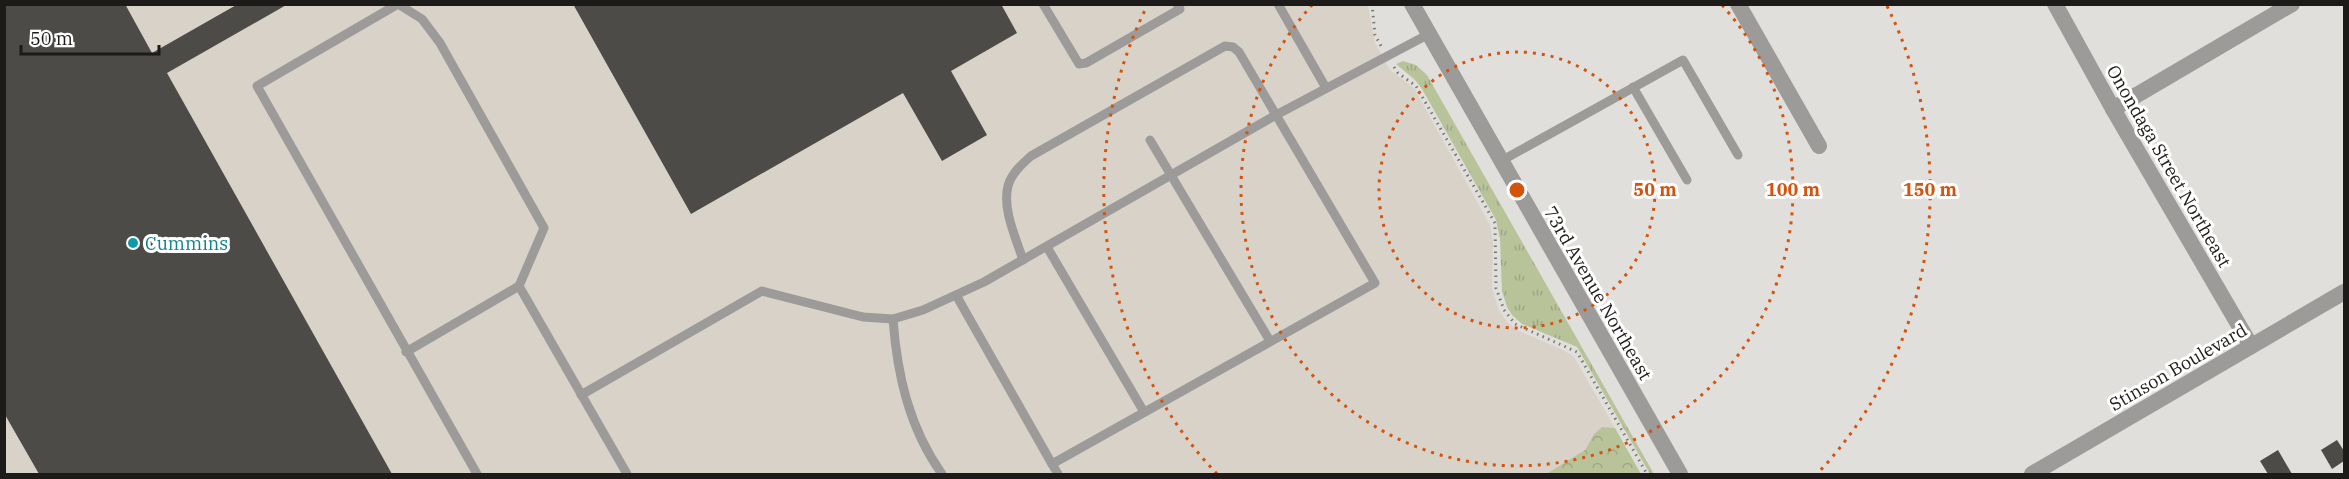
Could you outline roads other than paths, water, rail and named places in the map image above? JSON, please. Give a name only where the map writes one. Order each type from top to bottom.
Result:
[{"type":"street","name":"73rd Avenue Northeast","points":[[1412,4],[1680,474]]},
{"type":"street","points":[[1738,4],[1819,146]]},
{"type":"street","name":"Onondaga Street Northeast","points":[[2055,4],[2113,109],[2251,346]]},
{"type":"street","points":[[2113,109],[2292,4]]},
{"type":"street","name":"Stinson Boulevard","points":[[2032,474],[2344,292]]},
{"type":"lane","points":[[406,352],[519,286],[544,228],[440,43],[422,19],[398,4],[256,86],[406,352],[477,474]]},
{"type":"lane","points":[[1043,4],[1079,64],[1086,63],[1182,6]]},
{"type":"lane","points":[[1278,4],[1326,88]]},
{"type":"lane","points":[[581,395],[762,291],[863,316],[893,319],[923,310],[1047,247],[1276,115],[1429,34]]},
{"type":"lane","points":[[1023,260],[1007,204],[1008,184],[1017,169],[1030,156],[1225,46],[1233,46],[1239,52],[1375,283],[1052,464]]},
{"type":"lane","points":[[1501,161],[1683,60],[1738,155]]},
{"type":"lane","points":[[1634,87],[1687,180]]},
{"type":"lane","points":[[1150,140],[1270,341]]},
{"type":"lane","points":[[1047,247],[1144,412]]},
{"type":"lane","points":[[519,286],[627,474]]},
{"type":"lane","points":[[956,295],[1058,474]]},
{"type":"lane","points":[[893,319],[896,360],[905,398],[919,435],[942,474]]},
{"type":"place","name":"Cummins","points":[[133,243]]}]
